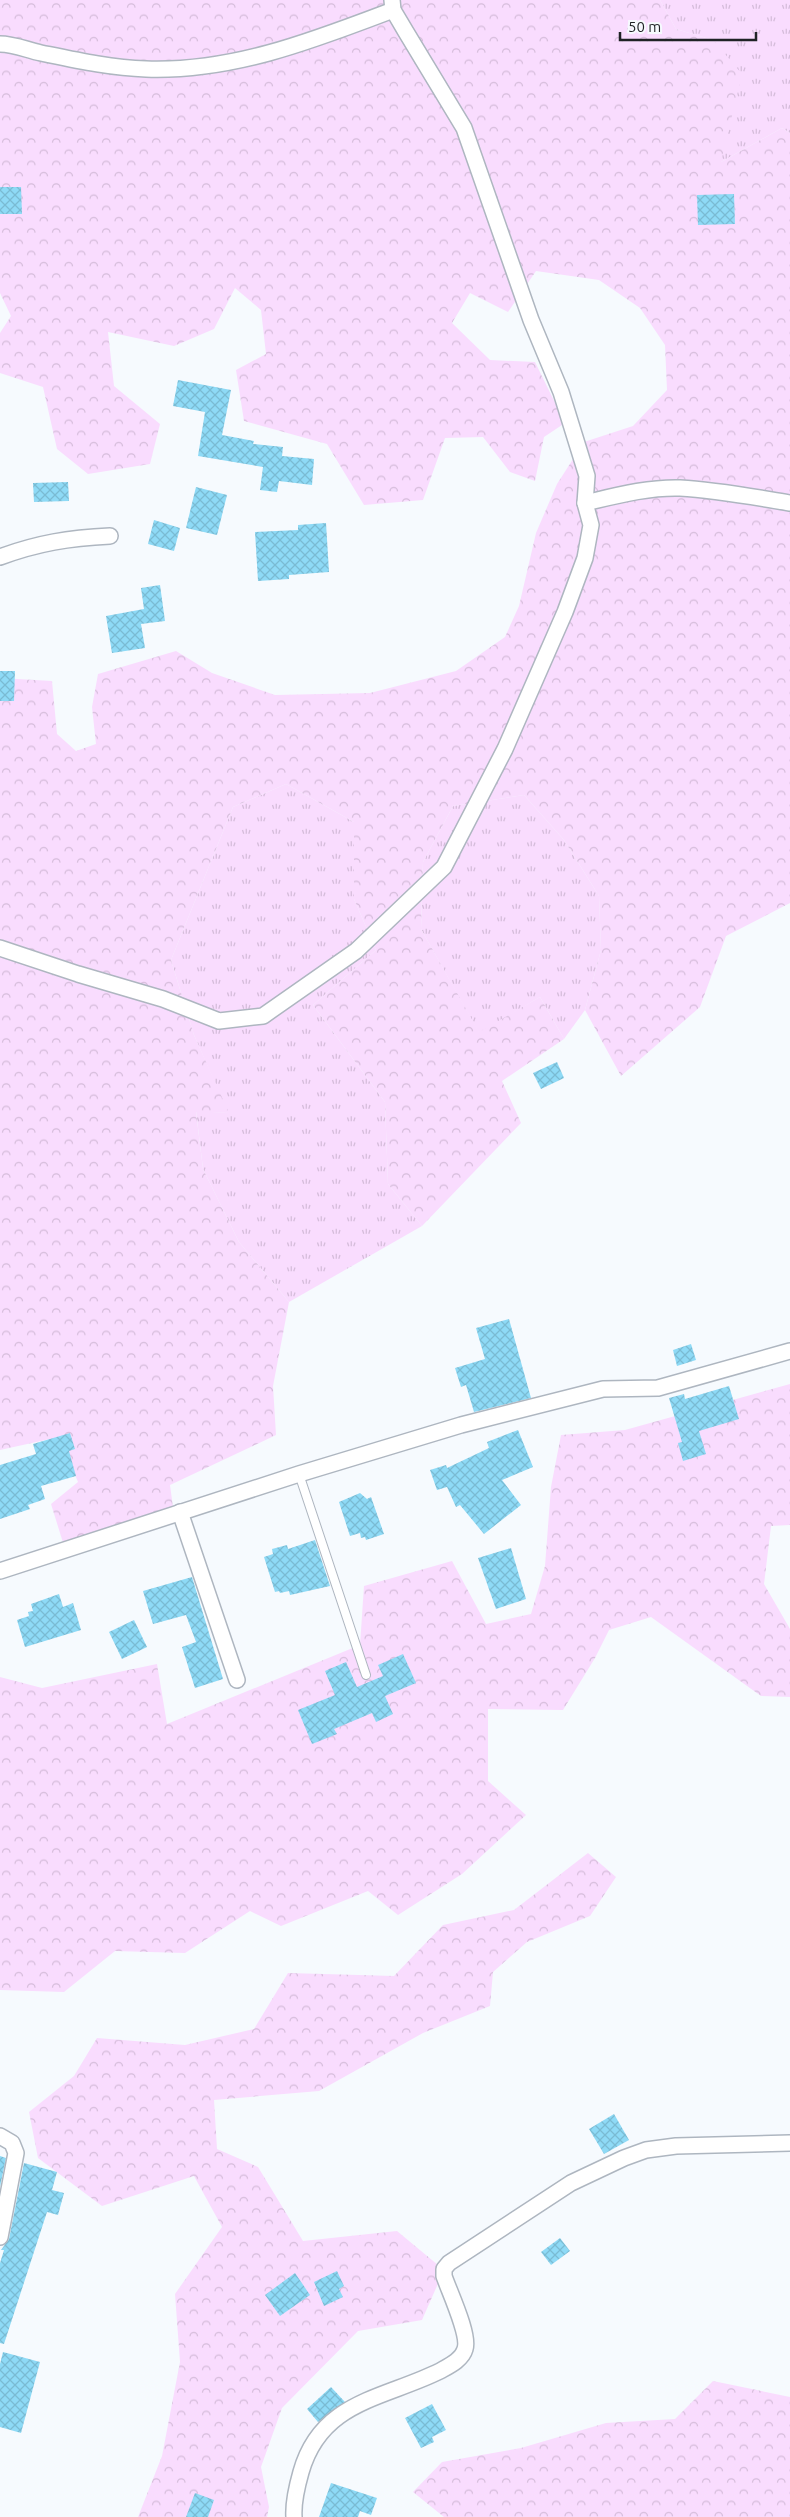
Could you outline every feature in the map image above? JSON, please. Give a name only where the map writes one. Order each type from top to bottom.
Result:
[{"type":"street","points":[[0,44],[73,60],[146,69],[217,65],[321,38],[392,5],[464,128],[531,320],[564,401],[587,476],[585,502],[591,526],[585,558],[505,749],[444,867],[356,951],[263,1016],[219,1021],[164,999],[78,974],[0,948]]},
{"type":"street","points":[[585,502],[631,493],[678,488],[727,492],[790,503]]},
{"type":"street","points":[[0,556],[41,543],[62,539],[110,536]]},
{"type":"street","points":[[0,1571],[180,1512],[461,1424],[603,1389],[658,1388],[790,1351]]},
{"type":"street","points":[[180,1512],[237,1680]]},
{"type":"street","points":[[0,2136],[12,2143],[16,2153],[0,2237]]},
{"type":"street","points":[[294,2517],[298,2479],[304,2460],[311,2444],[335,2417],[357,2405],[427,2377],[452,2364],[462,2356],[465,2350],[466,2338],[444,2276],[444,2269],[449,2263],[571,2183],[624,2158],[646,2150],[676,2146],[790,2143]]},
{"type":"lane","points":[[300,1474],[366,1675]]},
{"type":"green space","points":[[0,0],[660,0],[676,29],[713,40],[742,74],[721,162],[782,128],[790,133],[790,903],[726,936],[700,1007],[621,1076],[585,1010],[601,950],[599,896],[564,840],[524,795],[453,806],[423,862],[421,929],[479,1032],[540,997],[564,1039],[502,1081],[521,1123],[422,1226],[388,1184],[385,1102],[313,1005],[376,950],[354,899],[354,822],[286,784],[233,807],[171,960],[194,1035],[229,1113],[196,1112],[203,1169],[239,1242],[289,1302],[273,1386],[276,1435],[170,1485],[174,1515],[65,1549],[51,1504],[78,1482],[59,1437],[0,1450],[0,678],[52,681],[57,734],[76,751],[96,744],[92,707],[98,674],[176,651],[212,673],[275,695],[370,693],[456,671],[505,637],[519,606],[536,533],[557,484],[584,442],[633,426],[667,390],[665,345],[640,308],[599,280],[536,271],[508,312],[470,293],[452,323],[490,360],[535,362],[565,423],[544,437],[535,481],[510,472],[483,437],[445,438],[423,500],[364,505],[327,444],[244,421],[236,370],[266,354],[261,310],[235,288],[214,329],[174,346],[108,332],[114,386],[160,424],[150,464],[88,474],[57,449],[43,387],[0,373],[0,333],[11,316],[0,293]]},
{"type":"green space","points":[[660,0],[790,0],[790,133],[782,128],[721,162],[713,40],[676,29]]},
{"type":"green space","points":[[286,784],[354,822],[354,899],[376,950],[313,1005],[385,1102],[388,1184],[422,1226],[289,1302],[239,1242],[203,1169],[196,1111],[228,1113],[194,1035],[171,960],[233,807]]},
{"type":"green space","points":[[524,795],[564,840],[599,896],[601,950],[585,1010],[564,1039],[540,997],[479,1033],[421,929],[423,862],[453,806]]},
{"type":"green space","points":[[790,1384],[790,1525],[771,1526],[764,1584],[790,1629],[790,1697],[761,1696],[651,1617],[609,1630],[595,1658],[563,1710],[488,1709],[488,1781],[526,1815],[462,1874],[398,1915],[368,1891],[281,1926],[250,1911],[185,1953],[115,1951],[64,1992],[0,1990],[0,1677],[42,1688],[157,1664],[167,1724],[360,1645],[364,1586],[452,1561],[486,1624],[531,1614],[545,1566],[551,1487],[561,1435],[625,1430]]},
{"type":"green space","points":[[588,1853],[616,1877],[590,1916],[527,1942],[493,1972],[490,2006],[423,2033],[319,2091],[214,2100],[217,2149],[258,2167],[303,2241],[397,2231],[444,2270],[422,2320],[358,2331],[282,2408],[261,2467],[269,2507],[267,2517],[138,2517],[162,2456],[180,2362],[175,2294],[222,2227],[194,2176],[102,2206],[38,2158],[29,2112],[74,2076],[97,2038],[185,2045],[254,2029],[288,1973],[394,1976],[443,1925],[514,1910]]},
{"type":"green space","points":[[713,2381],[790,2397],[790,2517],[444,2517],[413,2492],[442,2462],[521,2448],[606,2423],[675,2419]]},
{"type":"building","points":[[0,187],[21,187],[22,214],[0,214]]},
{"type":"building","points":[[734,194],[735,224],[698,225],[697,195]]},
{"type":"building","points":[[178,380],[231,390],[222,435],[254,441],[253,444],[283,447],[282,456],[314,459],[312,485],[279,481],[277,492],[260,490],[263,467],[198,456],[205,412],[173,406]]},
{"type":"building","points":[[68,482],[69,501],[34,502],[33,483]]},
{"type":"building","points":[[196,487],[227,495],[217,535],[186,528]]},
{"type":"building","points":[[154,520],[180,528],[174,551],[148,544]]},
{"type":"building","points":[[326,523],[329,572],[289,575],[289,579],[258,581],[255,532],[298,530],[298,525]]},
{"type":"building","points":[[160,585],[165,621],[141,624],[145,648],[112,653],[106,616],[144,609],[141,588]]},
{"type":"building","points":[[0,671],[15,671],[14,701],[0,701]]},
{"type":"building","points":[[557,1062],[564,1078],[541,1089],[533,1073]]},
{"type":"building","points":[[509,1319],[531,1398],[474,1412],[466,1385],[461,1387],[455,1368],[485,1359],[476,1328]]},
{"type":"building","points":[[691,1344],[696,1360],[677,1366],[673,1350]]},
{"type":"building","points":[[729,1386],[739,1419],[699,1431],[706,1454],[683,1461],[678,1443],[682,1442],[669,1398],[684,1394],[685,1399]]},
{"type":"building","points":[[518,1430],[533,1467],[502,1480],[521,1505],[484,1534],[460,1505],[456,1507],[447,1487],[437,1490],[430,1470],[446,1465],[447,1468],[489,1448],[487,1442]]},
{"type":"building","points":[[70,1433],[75,1449],[69,1451],[76,1476],[41,1486],[45,1499],[28,1505],[30,1509],[0,1519],[0,1465],[36,1454],[33,1444]]},
{"type":"building","points":[[360,1493],[367,1499],[371,1497],[384,1534],[366,1540],[365,1537],[361,1538],[360,1533],[350,1536],[339,1502]]},
{"type":"building","points":[[315,1540],[330,1586],[290,1595],[289,1591],[275,1592],[264,1557],[273,1554],[272,1549],[287,1545],[288,1549]]},
{"type":"building","points":[[511,1548],[526,1599],[496,1609],[478,1558]]},
{"type":"building","points":[[192,1577],[223,1679],[195,1688],[182,1647],[196,1642],[186,1615],[153,1624],[143,1591]]},
{"type":"building","points":[[59,1594],[63,1607],[73,1603],[81,1630],[25,1647],[17,1620],[29,1616],[28,1612],[33,1611],[31,1604]]},
{"type":"building","points":[[134,1620],[147,1647],[122,1659],[109,1632]]},
{"type":"building","points":[[403,1654],[416,1683],[385,1696],[393,1714],[376,1722],[372,1713],[334,1729],[337,1734],[312,1744],[298,1710],[335,1695],[325,1671],[346,1662],[357,1687],[383,1676],[378,1665]]},
{"type":"building","points":[[614,2114],[629,2140],[604,2154],[589,2129]]},
{"type":"building","points":[[0,2156],[6,2158],[0,2187]]},
{"type":"building","points":[[24,2163],[57,2172],[52,2190],[64,2193],[58,2215],[47,2212],[4,2344],[0,2343],[0,2263],[4,2250],[1,2250],[9,2239]]},
{"type":"building","points":[[560,2238],[570,2251],[551,2265],[541,2252]]},
{"type":"building","points":[[337,2271],[344,2286],[339,2289],[343,2297],[324,2306],[314,2282]]},
{"type":"building","points":[[295,2273],[310,2295],[280,2316],[265,2295]]},
{"type":"building","points":[[3,2352],[40,2362],[21,2433],[0,2427],[0,2364]]},
{"type":"building","points":[[331,2387],[345,2402],[318,2422],[307,2409]]},
{"type":"building","points":[[432,2404],[446,2430],[432,2437],[434,2442],[421,2448],[405,2418]]},
{"type":"building","points":[[331,2483],[377,2498],[371,2515],[360,2511],[358,2517],[319,2517]]},
{"type":"building","points":[[195,2493],[214,2500],[208,2517],[186,2517]]}]
